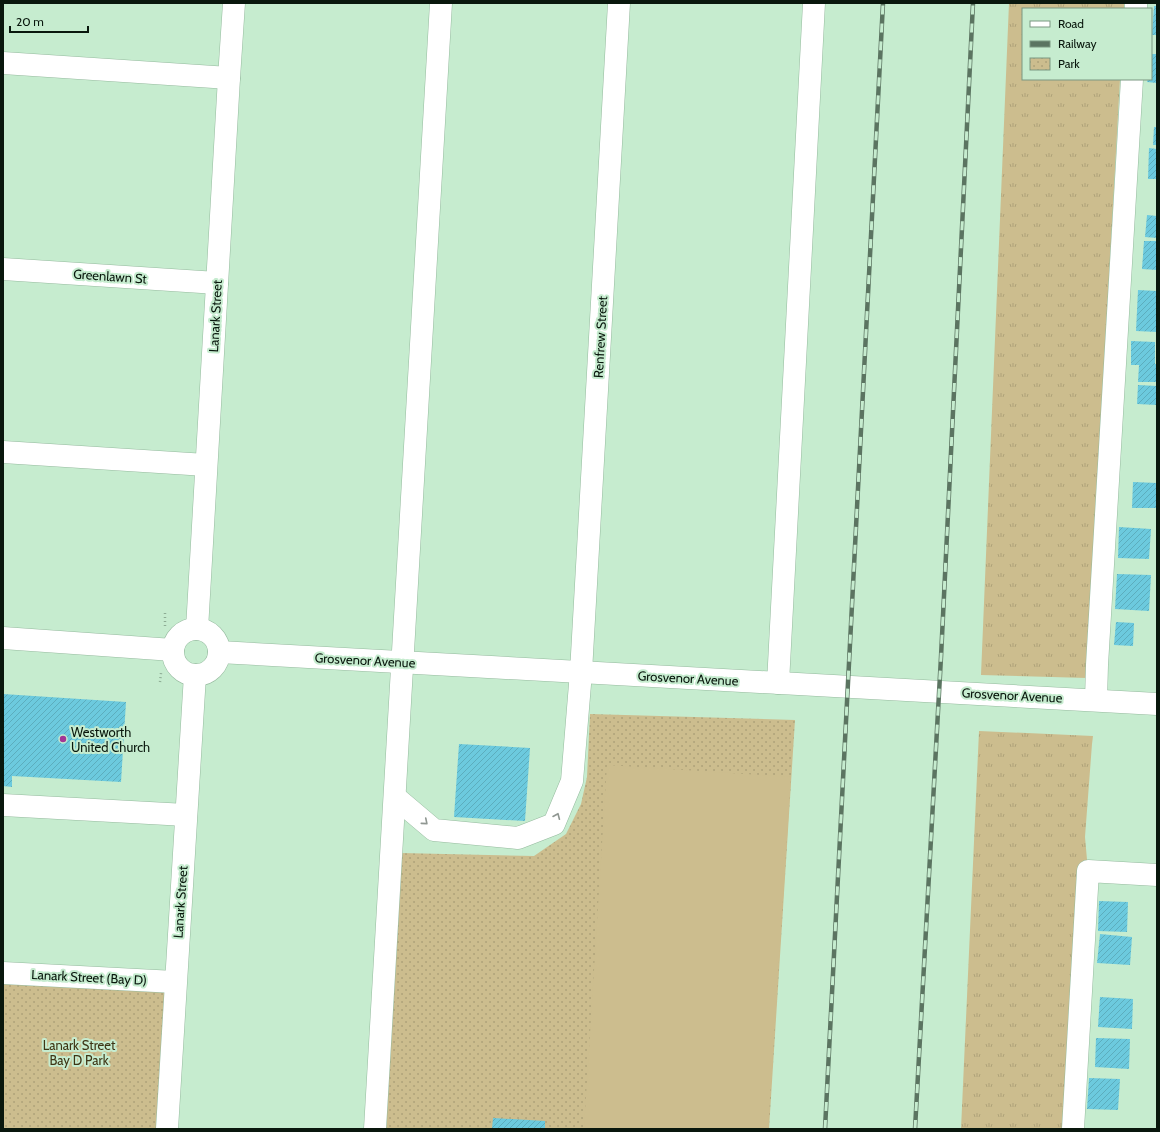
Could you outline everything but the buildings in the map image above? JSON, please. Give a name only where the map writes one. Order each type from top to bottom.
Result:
[{"type":"street","name":"Lanark Street","points":[[197,628],[234,3]]},
{"type":"street","points":[[375,1129],[441,3]]},
{"type":"street","name":"Renfrew Street","points":[[395,797],[434,830],[518,838],[554,824],[572,781],[580,672],[620,3]]},
{"type":"street","points":[[778,683],[814,3]]},
{"type":"street","points":[[3,63],[229,78]]},
{"type":"street","points":[[1096,700],[1132,80]]},
{"type":"street","name":"Greenlawn St","points":[[3,269],[217,283]]},
{"type":"street","points":[[3,452],[206,466]]},
{"type":"street","points":[[197,628],[210,633],[215,639],[219,652],[218,660],[209,671],[195,675],[187,674],[176,664],[173,657],[174,643],[184,632],[197,628]]},
{"type":"street","points":[[3,638],[173,650]]},
{"type":"street","name":"Grosvenor Avenue","points":[[219,652],[1157,704]]},
{"type":"street","name":"Lanark Street","points":[[167,1129],[195,675]]},
{"type":"street","points":[[3,805],[186,815]]},
{"type":"street","points":[[1073,1129],[1088,871],[1157,875]]},
{"type":"street","name":"Lanark Street (Bay D)","points":[[3,973],[175,982]]},
{"type":"green space","points":[[1009,3],[1124,3],[1124,8],[1022,8],[1022,80],[1120,80],[1087,678],[981,675]]},
{"type":"green space","points":[[590,714],[795,720],[769,1129],[384,1129],[401,853],[534,856],[566,834],[581,804],[587,777]]},
{"type":"green space","points":[[979,731],[1093,736],[1085,837],[1088,871],[1073,1129],[961,1129]]},
{"type":"green space","points":[[607,765],[791,777],[768,1129],[584,1129]]},
{"type":"green space","name":"Lanark Street Bay D Park","points":[[3,973],[175,982],[167,1129],[3,1129]]},
{"type":"railway","points":[[825,1129],[883,3]]},
{"type":"railway","points":[[915,1129],[941,657],[973,3]]},
{"type":"place","name":"Westworth United Church","points":[[63,739]]}]
